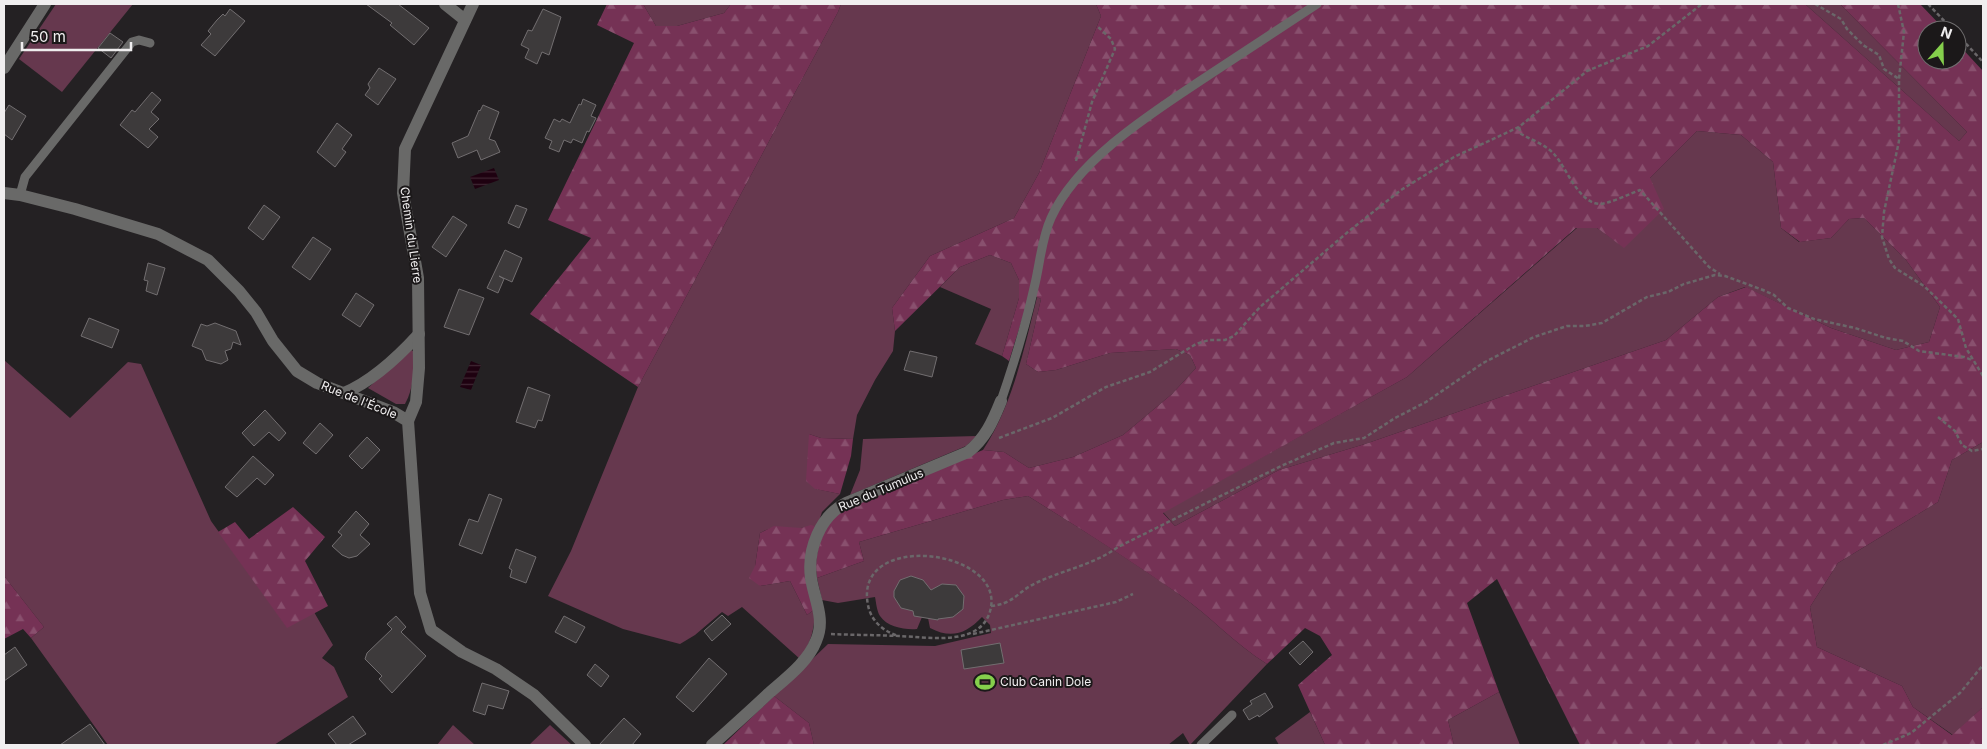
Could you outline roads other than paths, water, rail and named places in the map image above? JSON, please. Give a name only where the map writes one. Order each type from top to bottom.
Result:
[{"type":"street","points":[[4,68],[45,4]]},
{"type":"street","points":[[445,4],[465,20]]},
{"type":"street","name":"Chemin du Lierre","points":[[408,421],[416,402],[419,334],[418,278],[403,193],[405,149],[473,4]]},
{"type":"street","name":"Rue de l'École","points":[[4,193],[20,195],[75,209],[158,234],[208,260],[239,291],[256,312],[273,341],[296,371],[317,383],[394,412],[408,421],[420,593],[431,630],[462,652],[496,670],[534,695],[585,745]]},
{"type":"street","points":[[344,394],[359,387],[419,334]]},
{"type":"street","name":"Rue du Tumulus","points":[[712,745],[790,674],[812,649],[819,634],[820,611],[810,570],[815,543],[822,525],[830,514],[846,503],[953,460],[977,446],[985,436],[1001,401]]},
{"type":"lane","points":[[1001,401],[1022,341],[1040,254],[1050,221],[1061,197],[1070,185],[1094,160],[1149,115],[1317,4]]},
{"type":"lane","points":[[20,195],[25,177],[132,42],[139,40],[150,43]]},
{"type":"lane","points":[[1201,745],[1232,715]]},
{"type":"place","name":"Club Canin Dole","points":[[985,682]]}]
